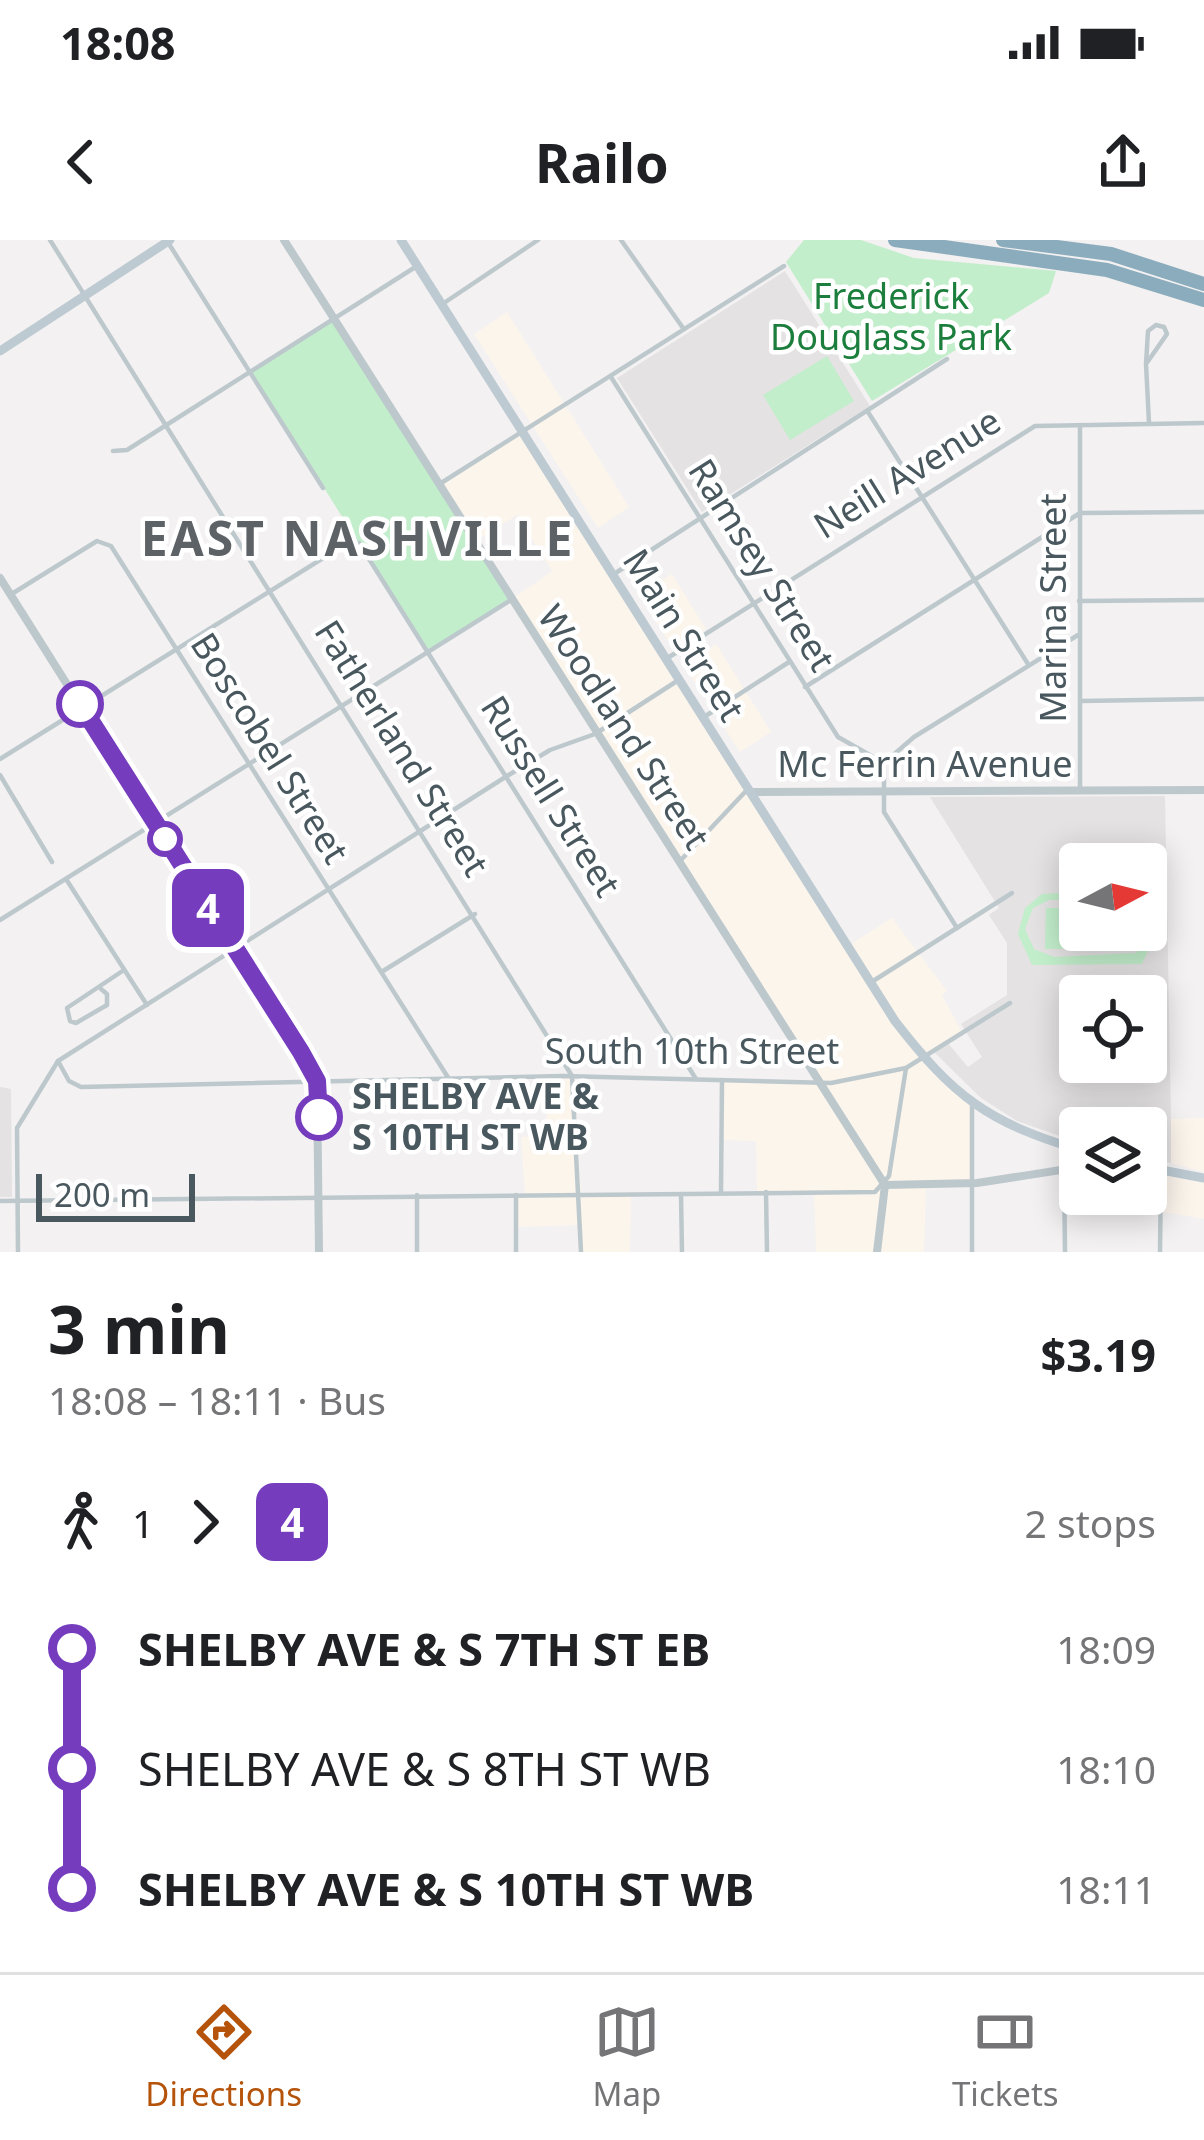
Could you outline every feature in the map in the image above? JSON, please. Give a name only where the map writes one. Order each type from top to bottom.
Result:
[{"type":"highway","points":[[895,240],[1107,270],[1204,300]]},
{"type":"highway","points":[[1003,240],[1111,254],[1204,284]]},
{"type":"main road","name":"Main Street","points":[[401,240],[870,983],[923,1056],[972,1106],[1059,1144]]},
{"type":"main road","points":[[0,351],[168,241]]},
{"type":"main road","points":[[1167,1170],[1204,1178]]},
{"type":"street","name":"Fatherland Street","points":[[50,240],[572,1076],[581,1194],[580,1252]]},
{"type":"street","name":"Woodland Street","points":[[284,240],[885,1185]]},
{"type":"street","points":[[441,305],[538,240]]},
{"type":"street","points":[[621,240],[684,330]]},
{"type":"street","points":[[168,241],[323,488]]},
{"type":"street","points":[[113,451],[128,451],[417,266]]},
{"type":"street","points":[[438,485],[784,266]]},
{"type":"street","points":[[1146,364],[1167,334],[1164,327],[1156,325],[1148,331],[1146,364],[1149,423]]},
{"type":"street","points":[[614,574],[947,358]]},
{"type":"street","name":"Ramsey Street","points":[[611,377],[838,737],[884,763]]},
{"type":"street","points":[[868,412],[1028,664]]},
{"type":"street","name":"Neill Avenue","points":[[666,658],[1035,426],[1204,423]]},
{"type":"street","name":"Marina Street","points":[[1080,425],[1080,790]]},
{"type":"street","points":[[805,687],[1080,513],[1204,512]]},
{"type":"street","name":"Boscobel Street","points":[[10,596],[104,539],[448,1078]]},
{"type":"street","name":"Russell Street","points":[[271,590],[349,542],[358,543],[696,1079]]},
{"type":"street","points":[[0,578],[317,1081],[319,1252]]},
{"type":"street","points":[[0,759],[271,590]]},
{"type":"street","points":[[0,920],[511,600]]},
{"type":"street","points":[[1079,601],[1204,600]]},
{"type":"street","points":[[956,928],[884,812],[884,763],[904,744],[1078,635]]},
{"type":"street","points":[[703,718],[790,662]]},
{"type":"street","points":[[18,1252],[17,1128],[58,1061],[507,776],[550,750],[595,734],[679,680]]},
{"type":"street","points":[[1080,700],[1204,699]]},
{"type":"street","points":[[0,776],[52,862]]},
{"type":"street","name":"Mc Ferrin Avenue","points":[[678,863],[741,792],[1204,790]]},
{"type":"street","points":[[66,880],[147,1005]]},
{"type":"street","points":[[870,983],[1012,893]]},
{"type":"street","points":[[381,972],[475,914]]},
{"type":"street","points":[[101,989],[107,994],[106,1005],[76,1023],[70,1021],[67,1008],[124,970]]},
{"type":"street","points":[[877,1252],[906,1068],[1010,1003]]},
{"type":"street","name":"South 10th Street","points":[[58,1061],[70,1082],[81,1087],[572,1076],[818,1083],[906,1068]]},
{"type":"street","points":[[721,1192],[722,1080]]},
{"type":"street","points":[[972,1106],[972,1252]]},
{"type":"street","points":[[0,1201],[875,1192],[885,1185],[971,1183],[1059,1170]]},
{"type":"street","points":[[766,1192],[767,1252]]},
{"type":"street","points":[[681,1194],[682,1252]]},
{"type":"street","points":[[516,1195],[516,1252]]},
{"type":"street","points":[[417,1196],[417,1252]]},
{"type":"street","points":[[1065,1215],[1065,1252]]},
{"type":"street","points":[[1160,1215],[1160,1252]]},
{"type":"shaded area","points":[[785,271],[870,406],[702,512],[617,378]]},
{"type":"shaded area","points":[[507,312],[629,507],[598,528],[474,334]]},
{"type":"shaded area","points":[[523,432],[848,946],[892,918],[947,991],[942,995],[962,1032],[924,1056],[972,1106],[971,1183],[926,1184],[924,1252],[816,1252],[814,1192],[757,1192],[756,1141],[720,1140],[722,1080],[817,1082],[511,600],[552,571],[517,515],[474,542],[438,485]]},
{"type":"shaded area","points":[[672,574],[706,629],[673,649],[639,594]]},
{"type":"shaded area","points":[[716,644],[771,732],[740,752],[684,665]]},
{"type":"shaded area","points":[[1165,796],[1166,843],[1059,843],[1059,951],[1167,951],[1167,918],[1171,1163],[1167,1162],[1167,1107],[1059,1107],[1059,1136],[1017,1121],[981,1098],[933,1051],[947,1042],[968,1067],[982,1057],[961,1024],[1007,995],[1007,943],[989,915],[999,908],[930,797]]},
{"type":"shaded area","points":[[572,1076],[581,1194],[631,1194],[630,1252],[581,1252],[580,1225],[516,1227],[516,1195],[525,1194],[521,1137],[548,1136],[544,1077]]},
{"type":"shaded area","points":[[0,1087],[11,1089],[12,1197],[0,1197]]},
{"type":"shaded area","points":[[1204,1118],[1204,1172],[1171,1163],[1171,1119]]},
{"type":"shaded area","points":[[1167,1176],[1204,1183],[1204,1219],[1167,1212]]},
{"type":"green space","name":"Frederick Douglass Park","points":[[804,240],[861,240],[914,258],[1056,271],[1049,293],[872,401],[786,262]]},
{"type":"green space","points":[[334,319],[511,600],[426,651],[251,371]]},
{"type":"green space","points":[[827,356],[854,401],[790,440],[763,395]]},
{"type":"green space","points":[[1059,893],[1059,900],[1033,908],[1025,929],[1034,949],[1054,957],[1148,951],[1142,964],[1032,965],[1018,934],[1025,908],[1042,894]]},
{"type":"green space","points":[[1046,908],[1059,908],[1059,949],[1045,949]]},
{"type":"bus line","name":"4","points":[[80,704],[301,1052],[317,1081],[319,1117]]},
{"type":"place","name":"SHELBY AVE & S 10TH ST WB","points":[[319,1117]]},
{"type":"district","name":"EAST NASHVILLE","points":[[358,539]]}]
